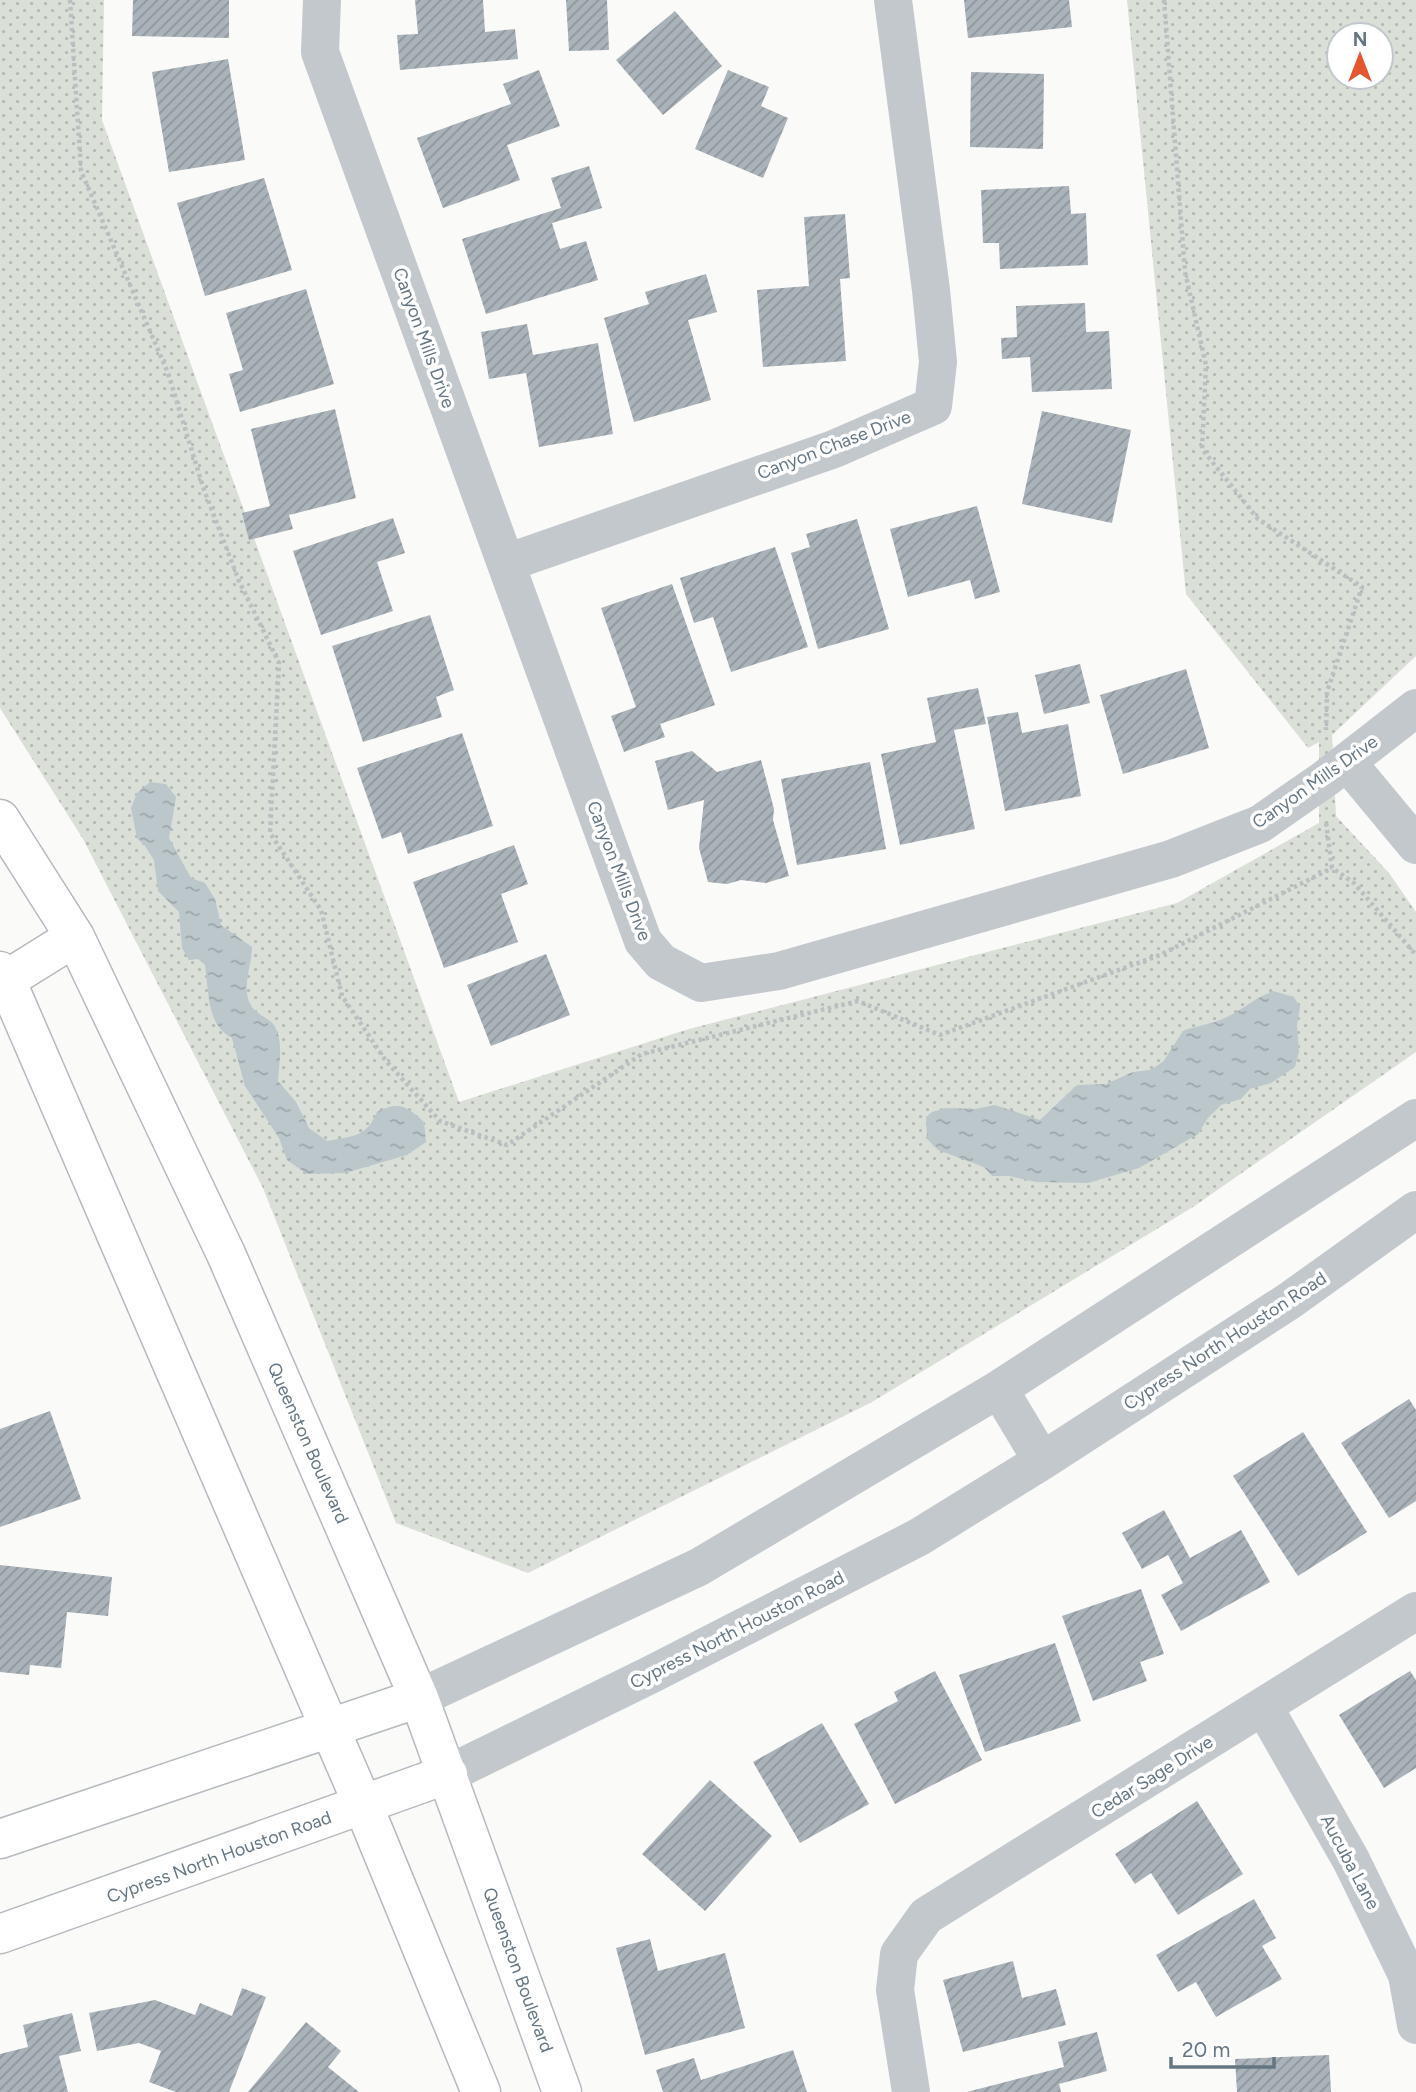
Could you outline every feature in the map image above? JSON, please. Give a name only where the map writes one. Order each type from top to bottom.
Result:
[{"type":"main road","name":"Queenston Boulevard","points":[[0,819],[75,937],[226,1254],[419,1698],[562,2092]]},
{"type":"main road","points":[[75,937],[3,976],[363,1805],[481,2092]]},
{"type":"main road","points":[[0,1839],[419,1698]]},
{"type":"main road","name":"Cypress North Houston Road","points":[[0,1934],[448,1774]]},
{"type":"street","name":"Canyon Mills Drive","points":[[322,0],[320,52],[643,941],[661,962],[701,983],[779,971],[1171,859],[1260,824],[1416,708]]},
{"type":"street","name":"Canyon Chase Drive","points":[[506,563],[834,449],[933,406],[938,362],[893,0]]},
{"type":"street","points":[[1336,770],[1416,845]]},
{"type":"street","points":[[419,1698],[699,1567],[999,1389],[1416,1118]]},
{"type":"street","name":"Cypress North Houston Road","points":[[448,1774],[652,1674],[919,1537],[1289,1301],[1416,1210]]},
{"type":"street","points":[[999,1389],[1042,1461]]},
{"type":"street","name":"Cedar Sage Drive","points":[[911,2092],[895,1990],[899,1954],[926,1916],[1416,1611]]},
{"type":"street","name":"Aucuba Lane","points":[[1264,1707],[1351,1860],[1407,1975],[1416,2025]]},
{"type":"path","points":[[70,0],[80,171],[168,373],[204,487],[239,581],[279,663],[270,833],[321,910],[342,996],[386,1060],[440,1121],[507,1145],[642,1054],[858,1001],[940,1035],[1160,955],[1332,868]]},
{"type":"path","points":[[1164,0],[1185,272],[1206,365],[1202,449],[1258,519],[1362,587],[1327,692],[1336,770],[1327,831],[1332,868],[1354,883],[1416,955]]},
{"type":"shaded area","points":[[0,0],[104,0],[102,120],[459,1102],[689,1029],[1177,903],[1319,823],[1319,742],[1308,748],[1186,594],[1127,0],[1416,0],[1416,656],[1332,735],[1336,816],[1389,873],[1416,912],[1416,1052],[1193,1207],[872,1402],[528,1573],[396,1523],[263,1188],[83,839],[0,708]]},
{"type":"water","points":[[150,782],[166,784],[176,797],[169,838],[191,878],[205,883],[215,899],[221,925],[252,947],[247,986],[249,1000],[254,1010],[272,1023],[277,1031],[280,1052],[278,1081],[296,1102],[309,1128],[327,1141],[351,1136],[368,1127],[377,1112],[397,1106],[407,1109],[424,1122],[426,1142],[407,1155],[345,1173],[307,1174],[287,1160],[279,1138],[245,1086],[232,1038],[217,1025],[213,1016],[205,965],[198,959],[189,960],[182,948],[179,912],[158,891],[154,860],[137,838],[131,808],[137,793]]},
{"type":"water","points":[[1273,991],[1294,997],[1300,1007],[1297,1025],[1299,1052],[1295,1067],[1271,1083],[1250,1089],[1241,1099],[1221,1105],[1208,1118],[1198,1134],[1139,1168],[1088,1183],[1036,1182],[1009,1176],[992,1176],[984,1167],[938,1150],[927,1139],[926,1117],[946,1108],[975,1109],[995,1105],[1040,1120],[1077,1085],[1106,1084],[1133,1072],[1150,1070],[1163,1062],[1183,1031],[1220,1020]]},
{"type":"building","points":[[133,0],[229,0],[229,38],[132,36]]},
{"type":"building","points":[[415,0],[483,0],[485,32],[515,29],[518,59],[400,70],[397,35],[418,34]]},
{"type":"building","points":[[566,0],[607,0],[609,50],[569,51]]},
{"type":"building","points":[[964,0],[1069,0],[1072,27],[968,38]]},
{"type":"building","points":[[675,11],[722,66],[663,115],[616,60]]},
{"type":"building","points":[[228,59],[245,160],[169,172],[152,72]]},
{"type":"building","points":[[539,70],[560,126],[507,145],[520,180],[443,208],[417,138],[511,104],[503,84]]},
{"type":"building","points":[[728,70],[769,87],[761,106],[788,118],[763,178],[695,149]]},
{"type":"building","points":[[971,72],[1044,74],[1043,149],[970,147]]},
{"type":"building","points":[[589,166],[602,208],[552,223],[560,249],[586,241],[598,280],[486,314],[462,239],[561,208],[551,178]]},
{"type":"building","points":[[264,178],[292,270],[205,296],[177,203]]},
{"type":"building","points":[[1069,186],[1071,214],[1086,213],[1088,265],[1000,269],[999,243],[983,243],[981,190]]},
{"type":"building","points":[[845,214],[850,278],[840,279],[846,361],[763,367],[757,290],[809,286],[804,217]]},
{"type":"building","points":[[706,274],[717,312],[688,320],[711,400],[634,422],[604,318],[649,304],[645,292]]},
{"type":"building","points":[[306,289],[334,384],[240,412],[229,374],[243,370],[226,313]]},
{"type":"building","points":[[1085,303],[1086,332],[1109,331],[1112,389],[1032,392],[1030,357],[1002,359],[1001,338],[1017,337],[1016,306]]},
{"type":"building","points":[[527,324],[533,355],[598,343],[613,434],[539,447],[526,373],[489,379],[481,332]]},
{"type":"building","points":[[335,409],[356,498],[289,515],[293,529],[249,540],[242,513],[270,506],[251,429]]},
{"type":"building","points":[[1042,411],[1131,430],[1112,523],[1022,504]]},
{"type":"building","points":[[977,506],[1000,592],[975,599],[970,580],[908,597],[890,529]]},
{"type":"building","points":[[393,518],[405,553],[377,562],[393,611],[321,635],[293,551]]},
{"type":"building","points":[[857,519],[889,629],[818,649],[791,553],[810,547],[806,534]]},
{"type":"building","points":[[775,547],[808,647],[731,672],[713,617],[694,623],[680,578]]},
{"type":"building","points":[[672,584],[715,705],[660,724],[665,737],[624,752],[611,716],[636,707],[601,608]]},
{"type":"building","points":[[430,615],[454,690],[436,697],[442,717],[363,742],[332,646]]},
{"type":"building","points":[[1080,664],[1090,703],[1044,714],[1035,675]]},
{"type":"building","points":[[1186,669],[1209,748],[1123,774],[1100,695]]},
{"type":"building","points":[[978,688],[986,724],[954,730],[975,829],[900,845],[881,754],[936,742],[927,698]]},
{"type":"building","points":[[1018,712],[1022,733],[1068,724],[1081,796],[1005,811],[987,717]]},
{"type":"building","points":[[462,733],[493,826],[408,854],[401,832],[382,839],[357,768]]},
{"type":"building","points":[[692,751],[717,772],[761,760],[774,809],[773,820],[789,876],[766,883],[741,880],[727,884],[708,882],[699,848],[704,800],[668,810],[655,761]]},
{"type":"building","points":[[870,762],[886,849],[797,865],[781,779]]},
{"type":"building","points":[[514,845],[528,884],[501,894],[518,942],[444,968],[413,882]]},
{"type":"building","points":[[546,954],[570,1015],[491,1046],[467,985]]},
{"type":"building","points":[[1409,1399],[1416,1410],[1416,1501],[1389,1518],[1341,1443]]},
{"type":"building","points":[[50,1411],[81,1499],[0,1527],[0,1429]]},
{"type":"building","points":[[1303,1432],[1367,1532],[1298,1576],[1233,1476]]},
{"type":"building","points":[[1164,1510],[1190,1558],[1241,1530],[1270,1582],[1181,1631],[1161,1595],[1183,1583],[1168,1555],[1142,1569],[1122,1533]]},
{"type":"building","points":[[0,1565],[112,1577],[108,1616],[67,1612],[61,1668],[30,1665],[29,1675],[0,1672]]},
{"type":"building","points":[[1141,1589],[1164,1654],[1140,1662],[1147,1681],[1093,1701],[1062,1616]]},
{"type":"building","points":[[1055,1643],[1081,1721],[985,1752],[959,1675]]},
{"type":"building","points":[[935,1671],[982,1760],[895,1804],[854,1724],[898,1701],[894,1692]]},
{"type":"building","points":[[1410,1671],[1416,1680],[1416,1768],[1384,1788],[1339,1715]]},
{"type":"building","points":[[822,1723],[869,1804],[800,1843],[753,1762]]},
{"type":"building","points":[[710,1780],[772,1836],[705,1911],[642,1854]]},
{"type":"building","points":[[1197,1801],[1243,1874],[1178,1915],[1151,1873],[1135,1884],[1115,1854]]},
{"type":"building","points":[[1254,1899],[1276,1938],[1262,1946],[1282,1979],[1216,2017],[1196,1982],[1178,1992],[1156,1955]]},
{"type":"building","points":[[650,1939],[658,1971],[725,1953],[745,2028],[645,2055],[616,1948]]},
{"type":"building","points":[[1013,1961],[1022,1998],[1056,1989],[1066,2025],[963,2052],[943,1980]]},
{"type":"building","points":[[242,1988],[266,1997],[229,2092],[176,2092],[149,2082],[161,2051],[139,2043],[97,2051],[89,2013],[155,2000],[195,2015],[200,2003],[232,2016]]},
{"type":"building","points":[[72,2013],[81,2051],[59,2056],[68,2092],[0,2092],[0,2054],[28,2047],[23,2025]]},
{"type":"building","points":[[306,2022],[341,2051],[328,2067],[359,2092],[248,2092]]},
{"type":"building","points":[[1097,2032],[1107,2071],[1059,2084],[1061,2092],[967,2092],[1064,2067],[1058,2042]]},
{"type":"building","points":[[793,2050],[807,2092],[663,2092],[656,2070],[694,2058],[701,2080]]},
{"type":"building","points":[[1329,2055],[1331,2092],[1237,2092],[1235,2059]]}]
